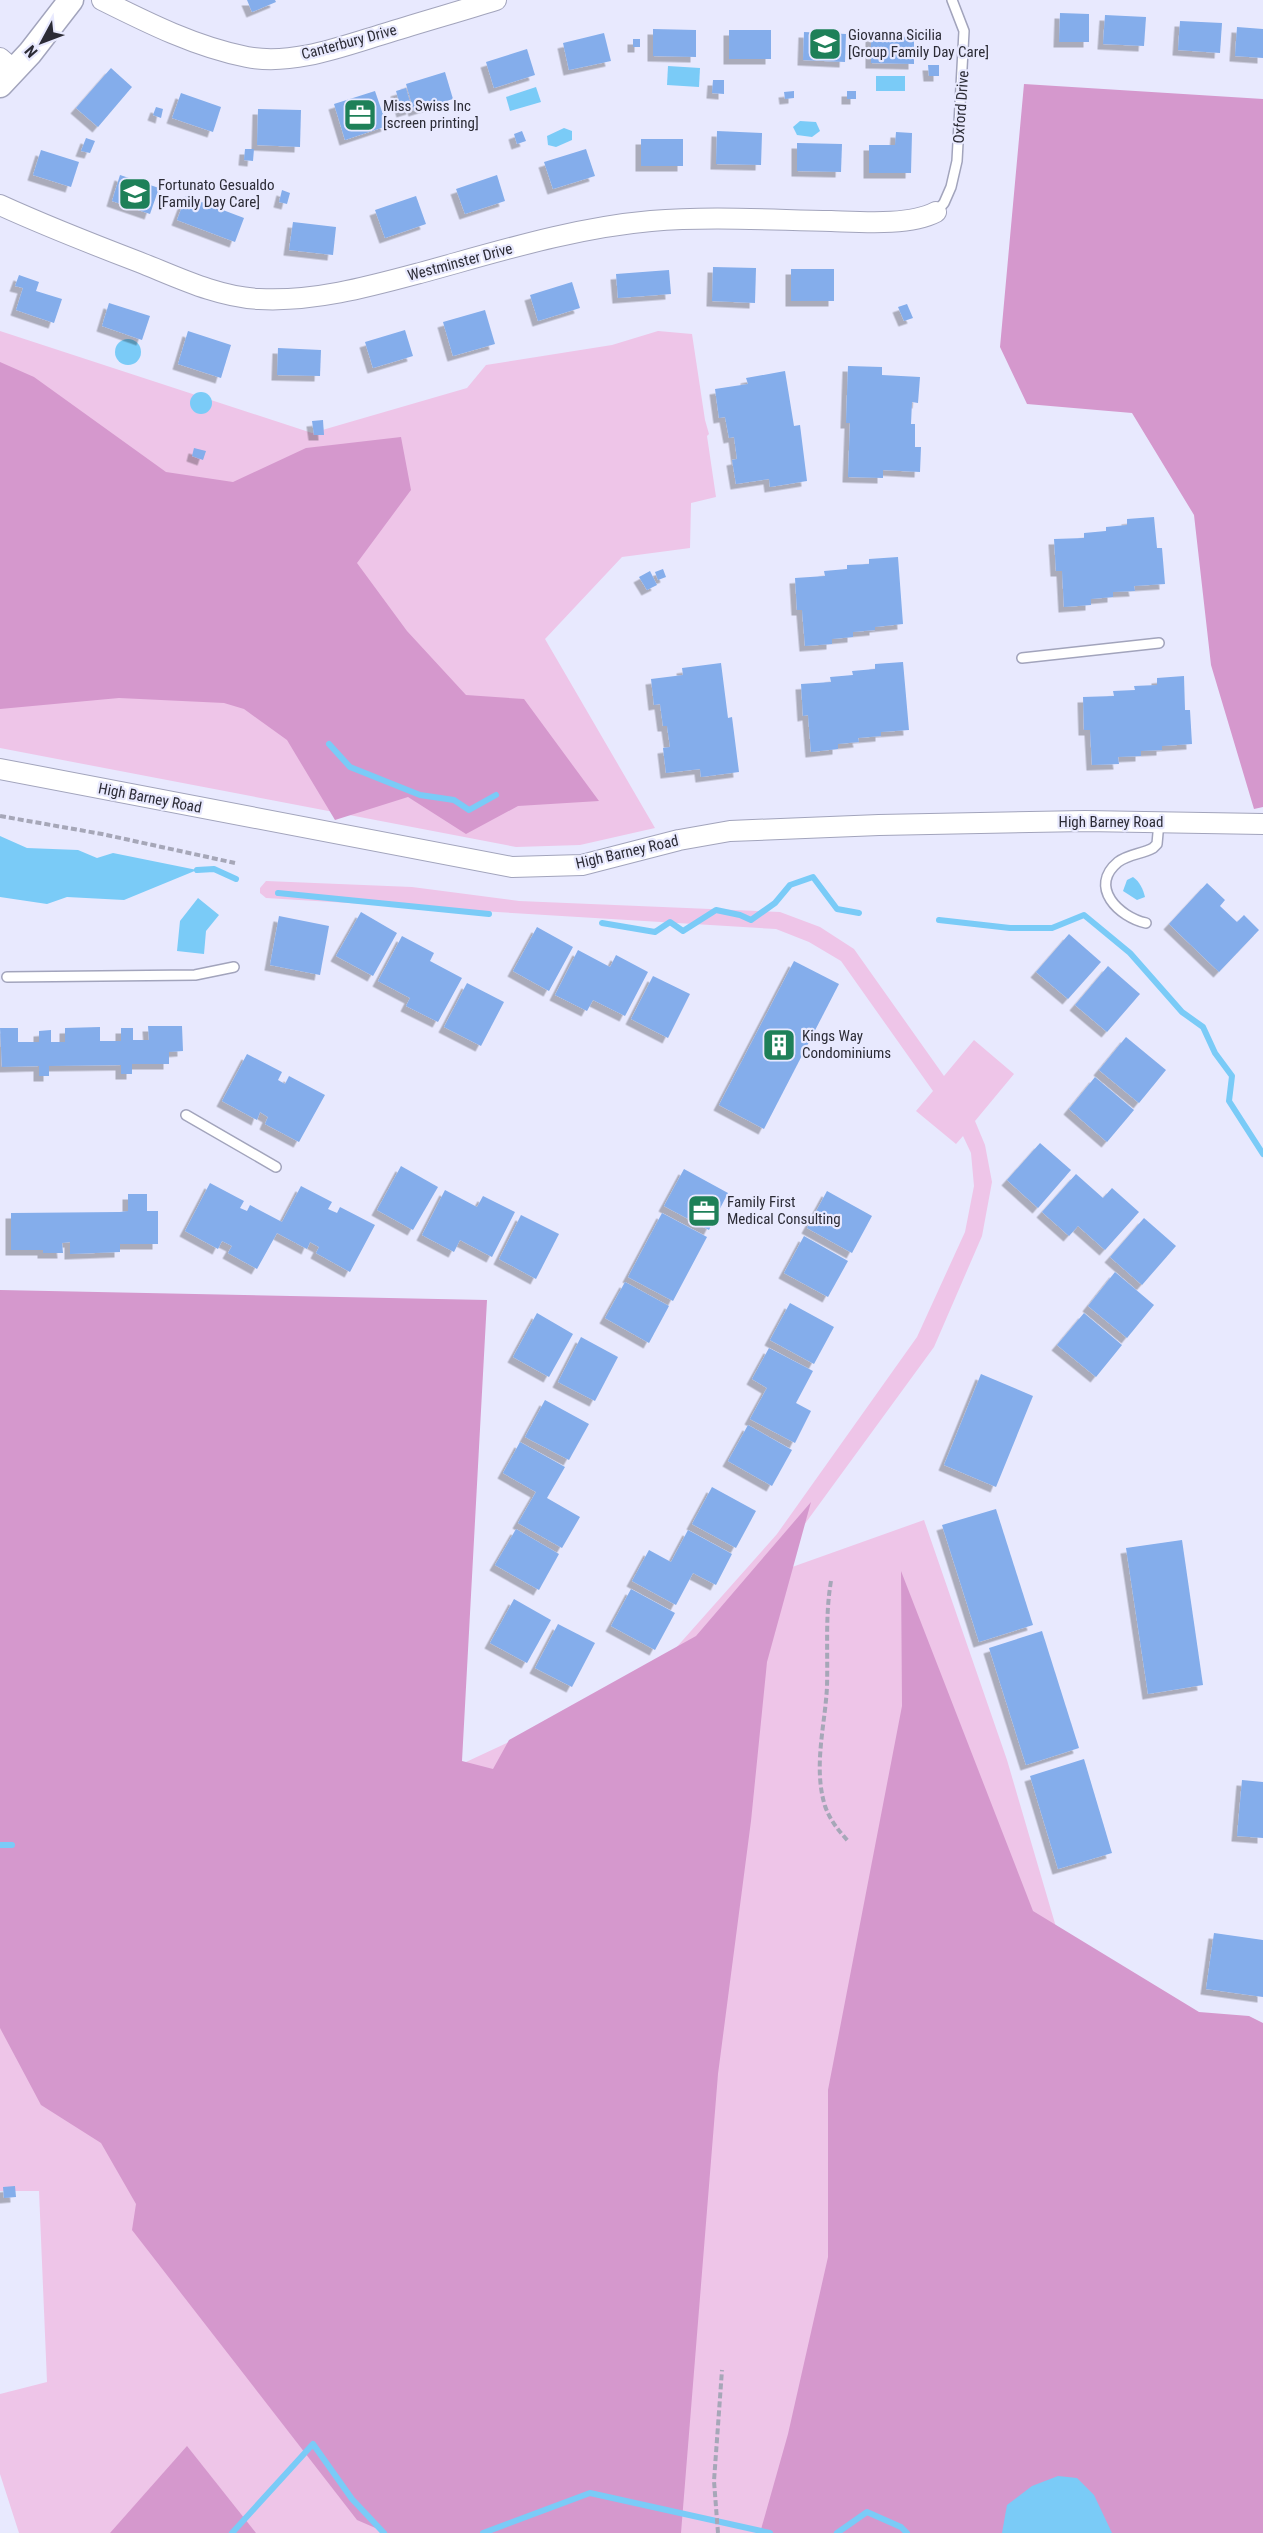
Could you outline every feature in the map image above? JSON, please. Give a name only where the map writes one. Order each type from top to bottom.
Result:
[{"type":"street","points":[[5,71],[71,0]]},
{"type":"street","name":"Canterbury Drive","points":[[102,0],[157,27],[219,49],[248,57],[286,58],[348,45],[496,0]]},
{"type":"street","name":"Westminster Drive","points":[[0,205],[193,284],[248,298],[281,300],[330,294],[392,281],[538,240],[609,225],[655,220],[865,222],[917,219],[936,212]]},
{"type":"street","name":"High Barney Road","points":[[0,769],[512,867],[582,865],[679,840],[730,831],[879,825],[1085,821],[1263,824]]},
{"type":"lane","name":"Oxford Drive","points":[[936,212],[944,203],[951,187],[957,161],[964,31],[952,0]]},
{"type":"lane","points":[[1022,658],[1159,643]]},
{"type":"lane","points":[[1146,923],[1133,920],[1112,904],[1108,894],[1107,878],[1118,862],[1137,852],[1153,848],[1156,844],[1159,822]]},
{"type":"lane","points":[[7,977],[195,975],[234,967]]},
{"type":"lane","points":[[186,1115],[276,1167]]},
{"type":"path","points":[[0,816],[102,834],[235,863]]},
{"type":"path","points":[[831,1581],[827,1605],[826,1689],[820,1734],[821,1784],[825,1807],[834,1826],[848,1841]]},
{"type":"path","points":[[718,2533],[714,2481],[722,2370]]},
{"type":"shaded area","points":[[1024,84],[1263,99],[1263,807],[1254,809],[1211,665],[1194,515],[1132,413],[1027,404],[1000,347]]},
{"type":"shaded area","points":[[0,331],[312,433],[467,388],[486,365],[612,345],[658,331],[692,334],[709,434],[707,436],[716,497],[691,503],[690,548],[622,557],[545,639],[655,828],[580,845],[516,847],[0,748]]},
{"type":"shaded area","points":[[0,362],[34,377],[166,472],[233,482],[306,448],[401,437],[411,490],[357,563],[407,631],[466,695],[524,699],[599,801],[518,806],[466,834],[408,797],[335,820],[287,740],[244,709],[224,703],[119,698],[0,709]]},
{"type":"shaded area","points":[[266,881],[412,887],[519,901],[780,912],[820,927],[854,949],[944,1076],[974,1040],[1014,1074],[975,1121],[985,1145],[992,1182],[982,1236],[934,1347],[788,1547],[761,1578],[924,1520],[1007,1760],[1234,2533],[19,2533],[0,2474],[0,2394],[47,2382],[39,2191],[0,2191],[0,1847],[335,1823],[651,1676],[777,1534],[917,1337],[965,1232],[974,1186],[971,1153],[963,1136],[956,1144],[916,1111],[933,1091],[841,961],[809,942],[776,929],[266,898],[260,893],[260,888]]},
{"type":"shaded area","points":[[0,1290],[487,1300],[462,1761],[493,1769],[509,1740],[696,1636],[811,1502],[767,1662],[751,1821],[718,2074],[681,2533],[387,2533],[357,2520],[132,2230],[136,2204],[101,2143],[41,2105],[0,2028]]},
{"type":"shaded area","points":[[901,1571],[1033,1911],[1199,2012],[1249,2016],[1263,2023],[1263,2533],[760,2533],[788,2434],[828,2257],[828,2090],[902,1706]]},
{"type":"shaded area","points":[[187,2446],[256,2533],[110,2533]]},
{"type":"water","points":[[668,66],[700,68],[699,87],[667,85]]},
{"type":"water","points":[[876,76],[905,76],[905,91],[876,91]]},
{"type":"water","points":[[536,87],[541,102],[510,111],[506,97]]},
{"type":"water","points":[[800,121],[816,122],[820,131],[812,137],[797,135],[793,127]]},
{"type":"water","points":[[564,128],[572,131],[572,140],[556,147],[548,145],[547,136]]},
{"type":"water","points":[[128,339],[137,343],[141,352],[137,361],[128,365],[119,361],[115,352],[119,343]]},
{"type":"water","points":[[201,392],[209,395],[212,403],[209,411],[201,414],[193,411],[190,403],[193,395]]},
{"type":"water","points":[[0,836],[27,848],[78,850],[97,858],[113,853],[197,870],[124,900],[67,897],[47,904],[0,897]]},
{"type":"water","points":[[1133,877],[1141,886],[1145,897],[1137,900],[1123,891],[1127,880]]},
{"type":"water","points":[[198,898],[219,915],[206,931],[204,954],[177,951],[180,921]]},
{"type":"water","points":[[1058,2476],[1077,2478],[1094,2495],[1112,2533],[1002,2533],[1007,2505],[1032,2486]]},
{"type":"building","points":[[247,0],[275,0],[276,2],[252,12]]},
{"type":"building","points":[[1060,13],[1089,14],[1089,42],[1059,42]]},
{"type":"building","points":[[1105,15],[1146,17],[1144,46],[1103,44]]},
{"type":"building","points":[[1180,21],[1222,23],[1220,53],[1178,50]]},
{"type":"building","points":[[1237,27],[1263,29],[1263,58],[1235,56]]},
{"type":"building","points":[[653,29],[696,30],[696,57],[653,56]]},
{"type":"building","points":[[729,30],[771,30],[771,59],[729,59]]},
{"type":"building","name":"Giovanna Sicilia [Group Family Day Care]","points":[[804,32],[846,34],[845,62],[803,60]]},
{"type":"building","points":[[604,33],[611,61],[569,70],[563,43]]},
{"type":"building","points":[[871,36],[914,37],[914,64],[871,63]]},
{"type":"building","points":[[633,39],[640,39],[640,47],[633,47]]},
{"type":"building","points":[[527,49],[535,75],[494,88],[486,62]]},
{"type":"building","points":[[928,65],[939,65],[939,76],[929,76]]},
{"type":"building","points":[[111,68],[132,87],[98,127],[76,108]]},
{"type":"building","points":[[445,72],[453,99],[414,111],[406,84]]},
{"type":"building","points":[[713,80],[724,80],[724,94],[712,93]]},
{"type":"building","points":[[406,88],[412,109],[402,112],[396,91]]},
{"type":"building","name":"Miss Swiss Inc [screen printing]","points":[[375,91],[387,126],[345,140],[334,104]]},
{"type":"building","points":[[794,91],[794,98],[785,99],[784,92]]},
{"type":"building","points":[[847,91],[856,91],[856,99],[847,99]]},
{"type":"building","points":[[181,93],[221,107],[213,132],[172,118]]},
{"type":"building","points":[[156,107],[163,109],[161,118],[153,115]]},
{"type":"building","points":[[258,109],[301,110],[300,147],[257,145]]},
{"type":"building","points":[[522,131],[526,141],[517,144],[514,134]]},
{"type":"building","points":[[717,131],[762,133],[761,165],[716,164]]},
{"type":"building","points":[[896,132],[912,133],[911,173],[869,173],[869,145],[895,145]]},
{"type":"building","points":[[86,138],[95,141],[90,153],[81,151]]},
{"type":"building","points":[[641,139],[683,139],[683,166],[641,166]]},
{"type":"building","points":[[797,143],[842,144],[841,172],[797,171]]},
{"type":"building","points":[[245,149],[254,149],[253,161],[244,160]]},
{"type":"building","points":[[586,149],[595,176],[553,189],[544,162]]},
{"type":"building","points":[[41,150],[79,162],[71,187],[33,175]]},
{"type":"building","name":"Fortunato Gesualdo [Family Day Care]","points":[[120,175],[159,188],[150,214],[112,201]]},
{"type":"building","points":[[497,175],[505,201],[465,214],[456,189]]},
{"type":"building","points":[[282,190],[290,193],[287,204],[279,202]]},
{"type":"building","points":[[186,196],[244,218],[235,242],[177,220]]},
{"type":"building","points":[[416,196],[426,224],[385,238],[375,210]]},
{"type":"building","points":[[293,222],[336,227],[333,255],[289,250]]},
{"type":"building","points":[[713,267],[756,268],[755,303],[712,301]]},
{"type":"building","points":[[791,269],[834,269],[834,301],[791,301]]},
{"type":"building","points":[[669,270],[671,294],[618,298],[616,274]]},
{"type":"building","points":[[19,275],[39,282],[36,291],[62,299],[54,323],[16,310],[23,288],[15,286]]},
{"type":"building","points":[[572,282],[580,308],[538,321],[530,295]]},
{"type":"building","points":[[109,303],[150,316],[142,340],[102,326]]},
{"type":"building","points":[[907,304],[913,318],[904,321],[898,307]]},
{"type":"building","points":[[485,310],[495,344],[453,356],[443,322]]},
{"type":"building","points":[[405,330],[413,356],[373,368],[365,342]]},
{"type":"building","points":[[188,331],[231,345],[221,378],[178,364]]},
{"type":"building","points":[[278,348],[321,350],[320,376],[277,375]]},
{"type":"building","points":[[848,366],[882,367],[882,375],[920,377],[918,403],[912,402],[911,424],[915,424],[915,447],[921,447],[920,472],[883,470],[883,478],[848,477],[850,423],[846,423]]},
{"type":"building","points":[[785,371],[794,426],[800,425],[807,481],[770,487],[769,479],[736,484],[732,460],[737,459],[734,437],[729,438],[725,417],[719,418],[715,389],[748,384],[746,378]]},
{"type":"building","points":[[323,420],[324,435],[314,435],[312,421]]},
{"type":"building","points":[[194,448],[206,451],[203,460],[192,456]]},
{"type":"building","points":[[1154,517],[1157,548],[1162,548],[1165,584],[1134,586],[1135,591],[1113,592],[1113,597],[1091,599],[1091,605],[1064,607],[1062,571],[1056,571],[1054,539],[1084,538],[1084,533],[1106,531],[1106,527],[1127,525],[1127,519]]},
{"type":"building","points":[[898,557],[903,624],[853,632],[853,637],[832,639],[832,644],[805,646],[802,610],[797,610],[795,578],[825,576],[824,571],[847,569],[847,565],[869,564],[869,559]]},
{"type":"building","points":[[663,569],[666,577],[658,580],[655,572]]},
{"type":"building","points":[[650,571],[657,585],[647,590],[639,577]]},
{"type":"building","points":[[903,662],[909,730],[881,732],[881,736],[858,738],[859,742],[838,744],[838,749],[811,752],[808,715],[803,716],[801,684],[831,682],[830,677],[853,675],[852,671],[875,669],[875,664]]},
{"type":"building","points":[[721,663],[728,718],[732,717],[739,772],[701,777],[700,769],[666,773],[663,748],[670,747],[667,726],[663,726],[660,704],[654,705],[651,679],[683,675],[682,668]]},
{"type":"building","points":[[1184,676],[1185,710],[1190,710],[1192,744],[1162,746],[1162,750],[1141,751],[1141,756],[1118,757],[1119,764],[1092,765],[1090,730],[1084,730],[1083,697],[1114,696],[1113,691],[1135,690],[1134,686],[1157,685],[1157,678]]},
{"type":"building","points":[[1207,883],[1225,900],[1220,906],[1237,922],[1244,915],[1259,930],[1219,972],[1169,924]]},
{"type":"building","points":[[361,912],[397,933],[373,976],[336,956]]},
{"type":"building","points":[[279,916],[329,926],[320,975],[270,965]]},
{"type":"building","points":[[537,927],[573,947],[549,991],[513,971]]},
{"type":"building","points":[[1069,934],[1101,962],[1068,999],[1036,972]]},
{"type":"building","points":[[402,936],[434,953],[430,961],[462,978],[438,1022],[406,1006],[410,998],[378,981]]},
{"type":"building","points":[[578,950],[610,967],[616,955],[648,972],[625,1016],[593,1000],[587,1011],[555,995]]},
{"type":"building","name":"Kings Way Condominiums","points":[[794,961],[839,984],[764,1129],[719,1105]]},
{"type":"building","points":[[1108,966],[1140,994],[1107,1032],[1075,1005]]},
{"type":"building","points":[[653,976],[690,994],[668,1038],[631,1019]]},
{"type":"building","points":[[467,983],[504,1002],[481,1046],[444,1027]]},
{"type":"building","points":[[148,1026],[182,1026],[183,1051],[169,1052],[169,1064],[132,1064],[132,1074],[121,1074],[121,1065],[49,1066],[49,1076],[39,1076],[39,1066],[2,1067],[0,1028],[18,1028],[18,1042],[39,1042],[39,1031],[51,1030],[51,1042],[65,1042],[65,1028],[100,1027],[100,1041],[121,1041],[121,1028],[133,1028],[133,1040],[149,1040]]},
{"type":"building","points":[[1126,1037],[1166,1070],[1139,1103],[1099,1070]]},
{"type":"building","points":[[247,1054],[282,1072],[278,1080],[285,1084],[289,1076],[325,1095],[299,1142],[265,1124],[268,1117],[260,1112],[257,1120],[222,1101]]},
{"type":"building","points":[[1095,1077],[1134,1110],[1107,1142],[1069,1109]]},
{"type":"building","points":[[1040,1143],[1071,1170],[1038,1208],[1007,1180]]},
{"type":"building","points":[[401,1166],[438,1187],[413,1230],[377,1210]]},
{"type":"building","points":[[684,1169],[728,1193],[709,1230],[664,1206]]},
{"type":"building","points":[[1076,1174],[1103,1198],[1112,1188],[1139,1212],[1105,1250],[1078,1226],[1069,1236],[1042,1212]]},
{"type":"building","points":[[210,1183],[244,1201],[240,1208],[247,1211],[250,1205],[282,1222],[301,1186],[332,1202],[328,1209],[337,1213],[340,1207],[375,1225],[350,1272],[316,1253],[319,1247],[310,1242],[307,1249],[277,1233],[257,1269],[228,1253],[232,1246],[222,1241],[218,1249],[185,1231]]},
{"type":"building","points":[[445,1190],[477,1207],[483,1196],[515,1212],[492,1257],[460,1240],[454,1252],[422,1235]]},
{"type":"building","points":[[827,1191],[872,1216],[852,1253],[807,1228]]},
{"type":"building","points":[[128,1194],[147,1194],[147,1211],[158,1211],[158,1244],[120,1244],[120,1252],[70,1254],[70,1242],[62,1243],[63,1253],[43,1253],[43,1250],[11,1250],[11,1213],[128,1211]]},
{"type":"building","points":[[662,1213],[707,1237],[673,1301],[628,1277]]},
{"type":"building","points":[[521,1215],[559,1234],[536,1279],[499,1259]]},
{"type":"building","points":[[1144,1218],[1176,1246],[1142,1285],[1110,1257]]},
{"type":"building","points":[[804,1236],[848,1261],[828,1297],[784,1273]]},
{"type":"building","points":[[1115,1272],[1154,1305],[1127,1338],[1088,1306]]},
{"type":"building","points":[[625,1282],[669,1306],[649,1343],[605,1318]]},
{"type":"building","points":[[790,1303],[834,1327],[814,1364],[770,1340]]},
{"type":"building","points":[[537,1313],[573,1334],[549,1377],[513,1357]]},
{"type":"building","points":[[1084,1313],[1122,1345],[1096,1377],[1057,1345]]},
{"type":"building","points":[[581,1337],[618,1357],[595,1401],[558,1382]]},
{"type":"building","points":[[769,1348],[813,1371],[796,1403],[811,1411],[795,1443],[750,1419],[767,1388],[752,1379]]},
{"type":"building","points":[[981,1374],[1033,1396],[996,1487],[944,1465]]},
{"type":"building","points":[[545,1400],[589,1424],[569,1460],[525,1437]]},
{"type":"building","points":[[748,1425],[792,1450],[772,1486],[728,1461]]},
{"type":"building","points":[[520,1442],[565,1467],[547,1498],[580,1517],[562,1548],[518,1523],[536,1492],[503,1473]]},
{"type":"building","points":[[712,1487],[756,1511],[736,1548],[692,1524]]},
{"type":"building","points":[[996,1509],[1033,1625],[979,1642],[942,1525]]},
{"type":"building","points":[[516,1529],[559,1554],[539,1590],[495,1565]]},
{"type":"building","points":[[688,1530],[732,1554],[716,1585],[693,1573],[676,1605],[632,1581],[649,1550],[671,1562]]},
{"type":"building","points":[[1182,1540],[1203,1685],[1148,1694],[1126,1548]]},
{"type":"building","points":[[631,1589],[675,1613],[655,1650],[611,1626]]},
{"type":"building","points":[[514,1599],[551,1620],[527,1663],[490,1643]]},
{"type":"building","points":[[558,1624],[595,1643],[572,1687],[535,1668]]},
{"type":"building","points":[[1042,1631],[1079,1748],[1026,1765],[989,1648]]},
{"type":"building","points":[[1084,1759],[1112,1853],[1058,1869],[1030,1776]]},
{"type":"building","points":[[1242,1780],[1263,1782],[1263,1838],[1237,1836]]},
{"type":"building","points":[[1214,1933],[1263,1940],[1263,1997],[1206,1989]]},
{"type":"building","points":[[15,2186],[16,2197],[4,2198],[3,2187]]},
{"type":"waterway","points":[[329,744],[350,767],[420,795],[454,800],[469,810],[496,795]]},
{"type":"waterway","points":[[197,870],[214,869],[236,879]]},
{"type":"waterway","points":[[602,923],[655,932],[670,922],[683,931],[716,910],[751,920],[775,903],[790,885],[813,877],[837,909],[859,913]]},
{"type":"waterway","points":[[278,893],[489,914]]},
{"type":"waterway","points":[[939,920],[1010,928],[1052,928],[1084,915],[1130,953],[1182,1012],[1203,1027],[1215,1053],[1232,1076],[1229,1101],[1263,1154]]},
{"type":"waterway","points":[[0,1845],[12,1845]]},
{"type":"waterway","points":[[232,2533],[313,2444],[352,2499],[384,2533]]},
{"type":"waterway","points":[[483,2533],[590,2493],[770,2533]]},
{"type":"waterway","points":[[837,2533],[867,2512],[901,2527],[907,2533]]},
{"type":"place","name":"Giovanna Sicilia [Group Family Day Care]","points":[[825,44]]},
{"type":"place","name":"Miss Swiss Inc [screen printing]","points":[[360,115]]},
{"type":"place","name":"Fortunato Gesualdo [Family Day Care]","points":[[135,194]]},
{"type":"place","name":"Kings Way Condominiums","points":[[779,1045]]},
{"type":"place","name":"Family First Medical Consulting","points":[[704,1211]]}]
